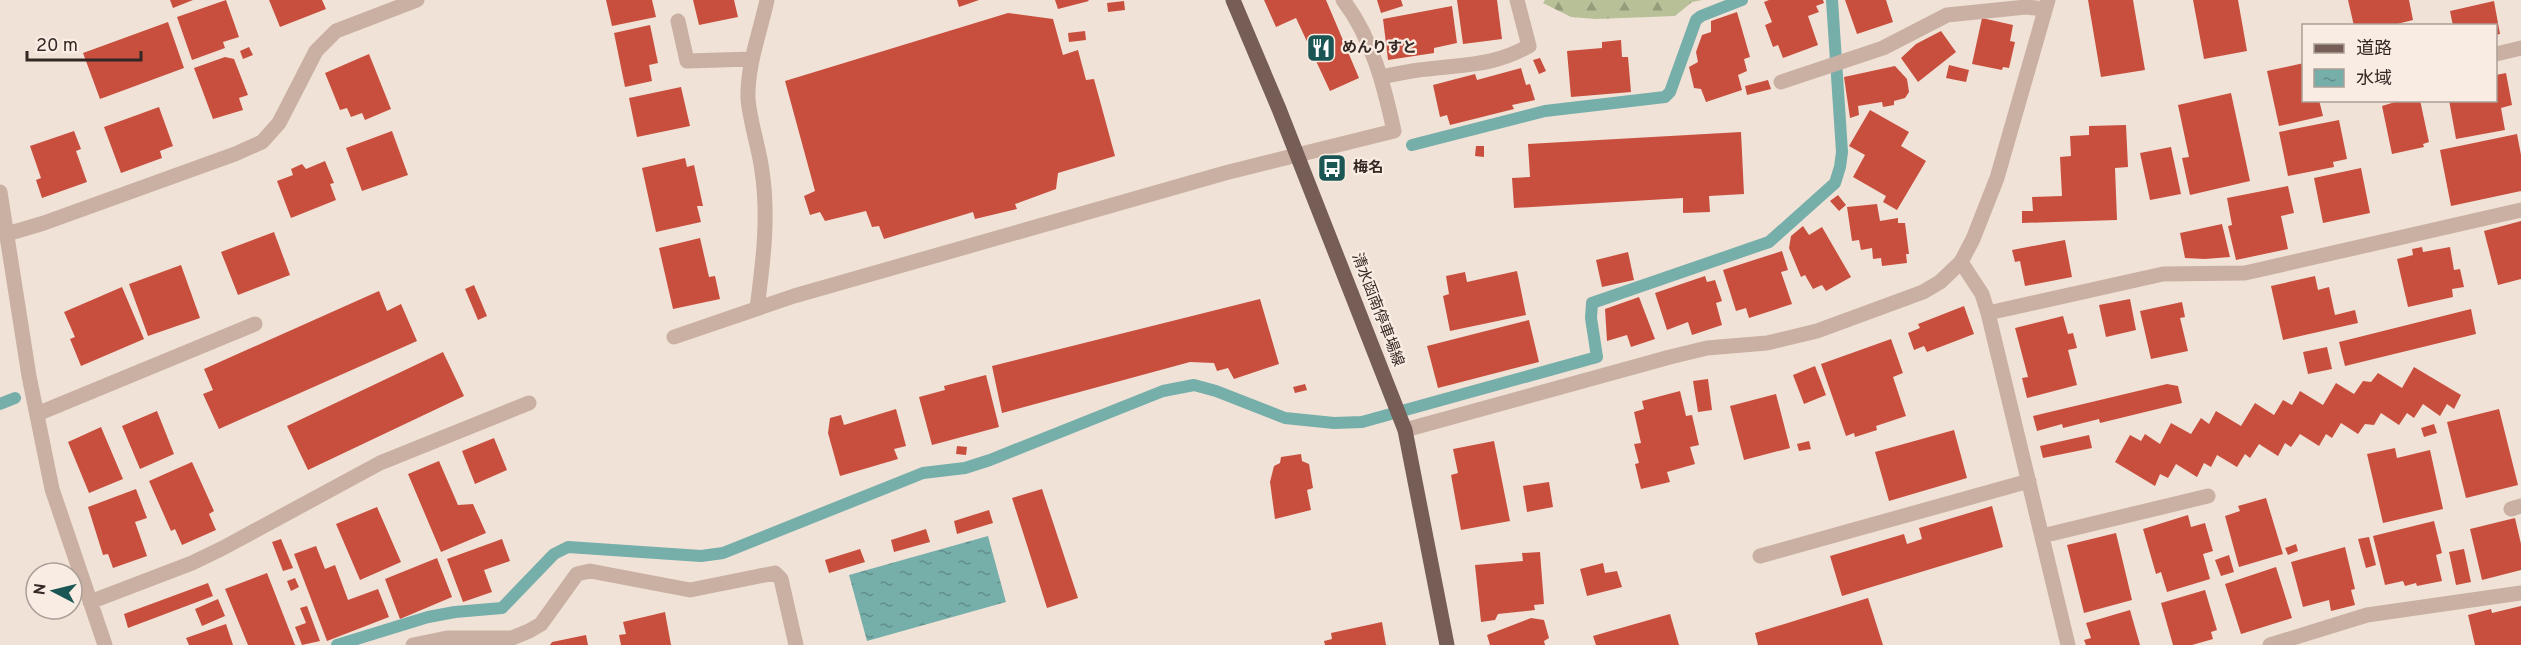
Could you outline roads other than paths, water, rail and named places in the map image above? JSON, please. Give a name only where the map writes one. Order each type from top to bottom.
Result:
[{"type":"main road","name":"清水函南停車場線","points":[[1233,0],[1297,154],[1405,430],[1447,645]]},
{"type":"street","points":[[7,234],[44,224],[262,142],[279,123],[316,51],[336,31],[417,0]]},
{"type":"street","points":[[757,308],[765,241],[766,204],[763,172],[748,100],[752,59],[767,0]]},
{"type":"street","points":[[674,337],[794,296],[1225,173],[1394,131],[1381,77],[1352,12],[1343,0]]},
{"type":"street","points":[[1381,77],[1424,69],[1484,64],[1509,57],[1528,46],[1517,0]]},
{"type":"street","points":[[1405,430],[1707,348],[1767,343],[1817,332],[1923,292],[1940,282],[1961,262],[1973,239],[1997,178],[2047,4],[1947,15],[1900,41],[1782,82]]},
{"type":"street","points":[[678,21],[687,61],[752,59]]},
{"type":"street","points":[[2497,54],[2521,48]]},
{"type":"street","points":[[0,192],[37,414],[52,489],[105,645]]},
{"type":"street","points":[[1988,313],[2163,274],[2245,273],[2521,210]]},
{"type":"street","points":[[1961,262],[1982,294],[1988,313],[2068,645]]},
{"type":"street","points":[[37,414],[255,324]]},
{"type":"street","points":[[90,602],[192,563],[380,463],[529,403]]},
{"type":"street","points":[[1760,556],[2029,481]]},
{"type":"street","points":[[2042,536],[2208,496]]},
{"type":"street","points":[[413,645],[447,638],[512,638],[529,631],[541,624],[577,574],[590,571],[690,590],[759,574],[775,573],[781,579],[796,645]]},
{"type":"street","points":[[2270,645],[2367,615],[2521,593]]},
{"type":"water","points":[[988,536],[1006,602],[867,641],[849,575]]},
{"type":"waterway","points":[[1412,145],[1545,111],[1665,97],[1670,92],[1696,20],[1742,0]]},
{"type":"waterway","points":[[337,645],[428,617],[502,608],[554,554],[568,547],[701,556],[723,553],[923,473],[965,468],[990,460],[1163,391],[1194,385],[1216,391],[1285,418],[1334,423],[1362,422],[1597,357],[1591,318],[1592,303],[1769,242],[1835,183],[1842,152],[1832,0]]},
{"type":"waterway","points":[[0,404],[15,398]]},
{"type":"place","name":"めんりすと","points":[[1321,48]]},
{"type":"place","name":"梅名","points":[[1332,168]]}]
